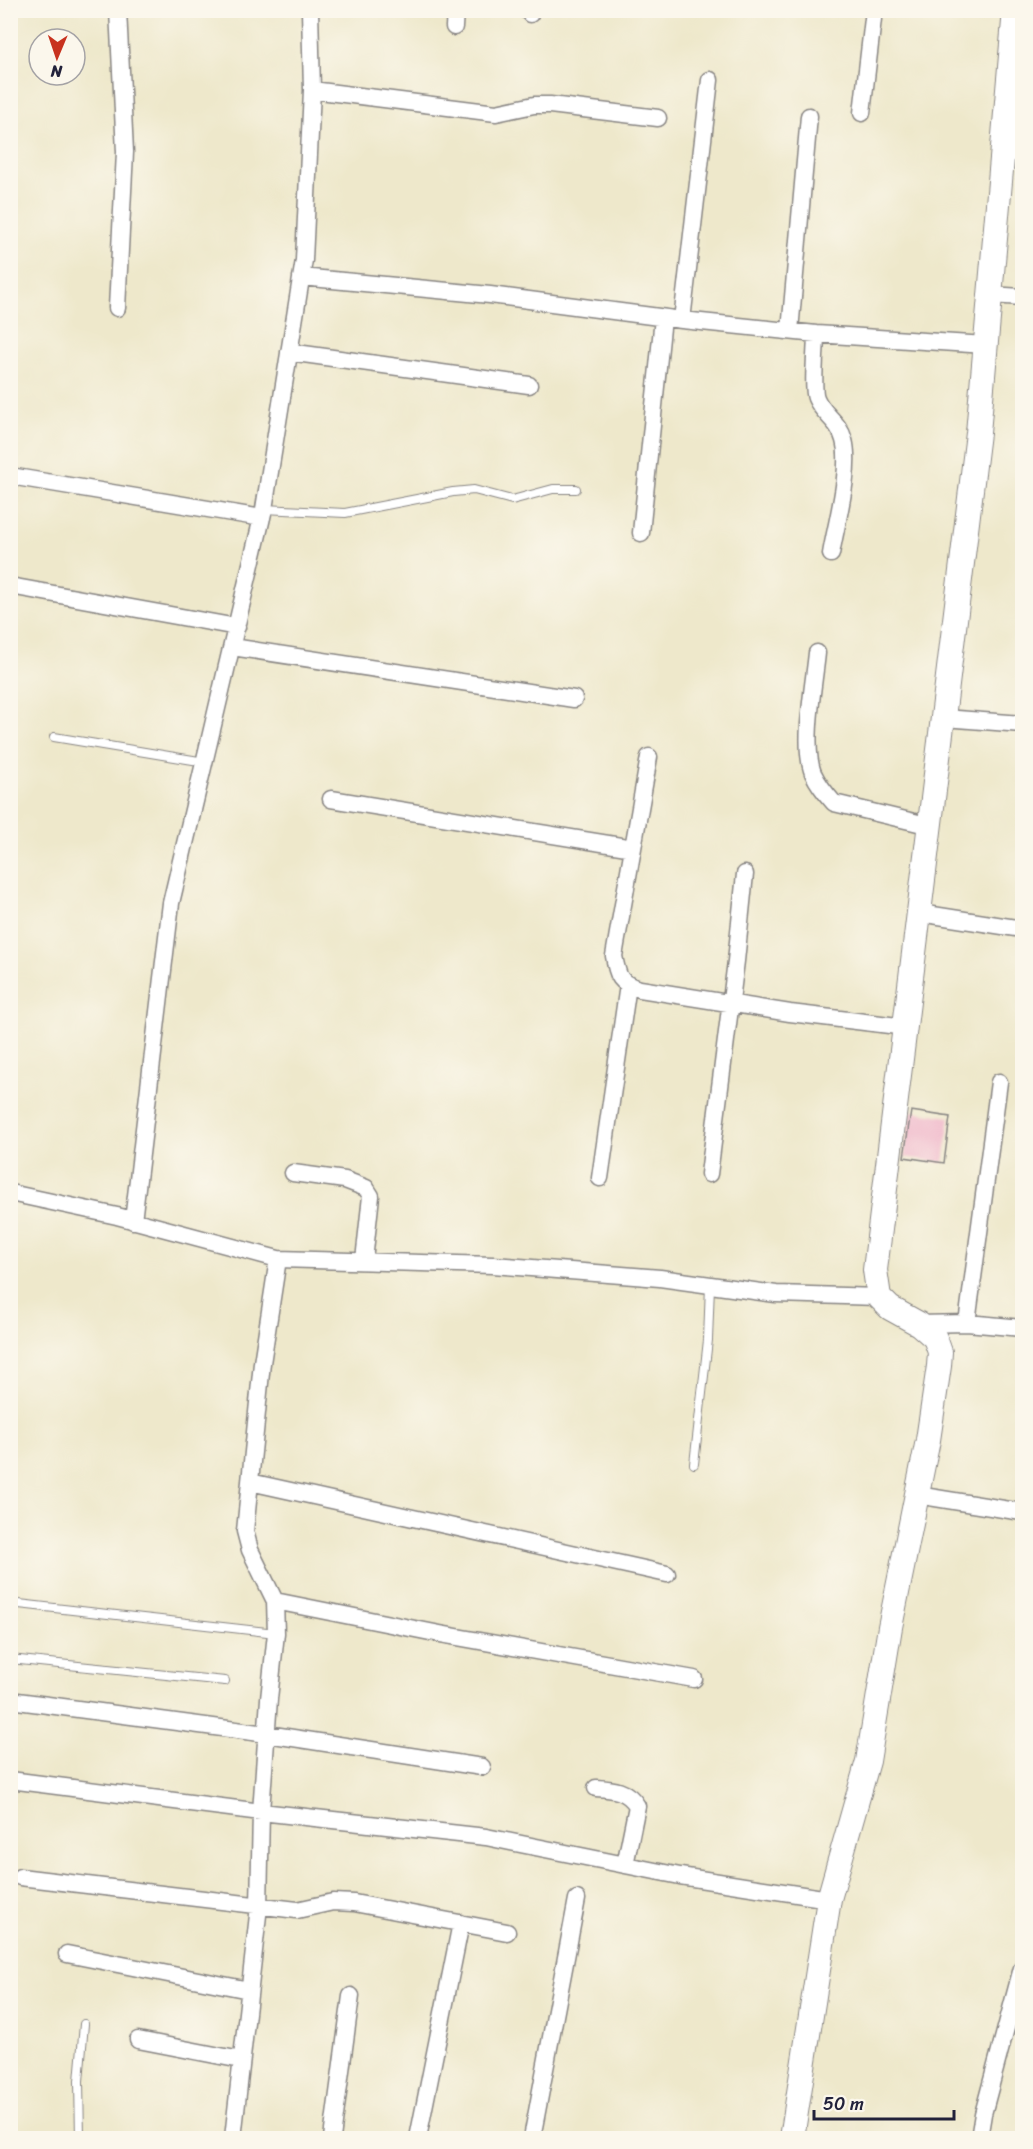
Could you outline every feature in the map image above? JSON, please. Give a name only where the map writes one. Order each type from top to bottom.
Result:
[{"type":"main road","points":[[792,2139],[829,1899],[868,1761],[890,1627],[928,1440],[940,1352],[935,1338],[919,1324],[890,1308],[879,1297],[876,1270],[978,433],[1015,10]]},
{"type":"street","points":[[117,308],[125,152],[118,10]]},
{"type":"street","points":[[133,1221],[171,903],[263,514],[304,260],[312,90],[310,10]]},
{"type":"street","points":[[862,113],[874,10]]},
{"type":"street","points":[[682,320],[710,80]]},
{"type":"street","points":[[312,90],[496,113],[534,105],[550,105],[658,118]]},
{"type":"street","points":[[790,331],[809,116]]},
{"type":"street","points":[[301,277],[490,295],[663,318],[816,334],[986,345]]},
{"type":"street","points":[[990,295],[1023,297]]},
{"type":"street","points":[[640,533],[663,318]]},
{"type":"street","points":[[816,334],[815,397],[823,410],[837,423],[845,441],[846,473],[831,554]]},
{"type":"street","points":[[289,352],[529,385]]},
{"type":"street","points":[[10,476],[263,514]]},
{"type":"street","points":[[10,586],[237,627]]},
{"type":"street","points":[[232,647],[574,699]]},
{"type":"street","points":[[817,653],[808,745],[813,772],[825,793],[834,803],[931,826]]},
{"type":"street","points":[[944,718],[1023,724]]},
{"type":"street","points":[[650,757],[614,956],[618,976],[628,985],[730,1003],[906,1027]]},
{"type":"street","points":[[331,799],[633,848]]},
{"type":"street","points":[[709,1174],[745,874]]},
{"type":"street","points":[[920,913],[1023,929]]},
{"type":"street","points":[[600,1178],[628,985]]},
{"type":"street","points":[[967,1323],[999,1082]]},
{"type":"street","points":[[293,1173],[345,1180],[366,1188],[371,1196],[364,1260]]},
{"type":"street","points":[[10,1193],[133,1221],[278,1259],[493,1265],[660,1278],[776,1294],[879,1297]]},
{"type":"street","points":[[233,2139],[260,1906],[261,1812],[276,1633],[275,1601],[250,1550],[245,1531],[262,1363],[278,1259]]},
{"type":"street","points":[[919,1324],[967,1323],[1023,1328]]},
{"type":"street","points":[[250,1482],[667,1574]]},
{"type":"street","points":[[917,1495],[1023,1512]]},
{"type":"street","points":[[275,1601],[440,1634],[694,1679]]},
{"type":"street","points":[[10,1700],[267,1734],[482,1767]]},
{"type":"street","points":[[10,1780],[486,1838],[625,1865],[829,1899]]},
{"type":"street","points":[[596,1788],[618,1790],[632,1798],[637,1806],[625,1865]]},
{"type":"street","points":[[20,1877],[297,1910],[333,1902],[354,1903],[507,1932]]},
{"type":"street","points":[[531,2139],[577,1899]]},
{"type":"street","points":[[418,2139],[461,1923]]},
{"type":"street","points":[[67,1954],[249,1990]]},
{"type":"street","points":[[979,2139],[983,2114],[1023,1968]]},
{"type":"street","points":[[332,2139],[351,1996]]},
{"type":"street","points":[[138,2040],[241,2060]]},
{"type":"lane","points":[[263,514],[345,513],[474,490],[512,500],[553,489],[576,489]]},
{"type":"lane","points":[[54,737],[205,762]]},
{"type":"lane","points":[[693,1464],[708,1340],[710,1285]]},
{"type":"lane","points":[[10,1603],[276,1633]]},
{"type":"lane","points":[[10,1659],[225,1681]]},
{"type":"lane","points":[[80,2139],[79,2081],[84,2024]]},
{"type":"building","points":[[911,1111],[950,1117],[944,1163],[904,1157]]}]
